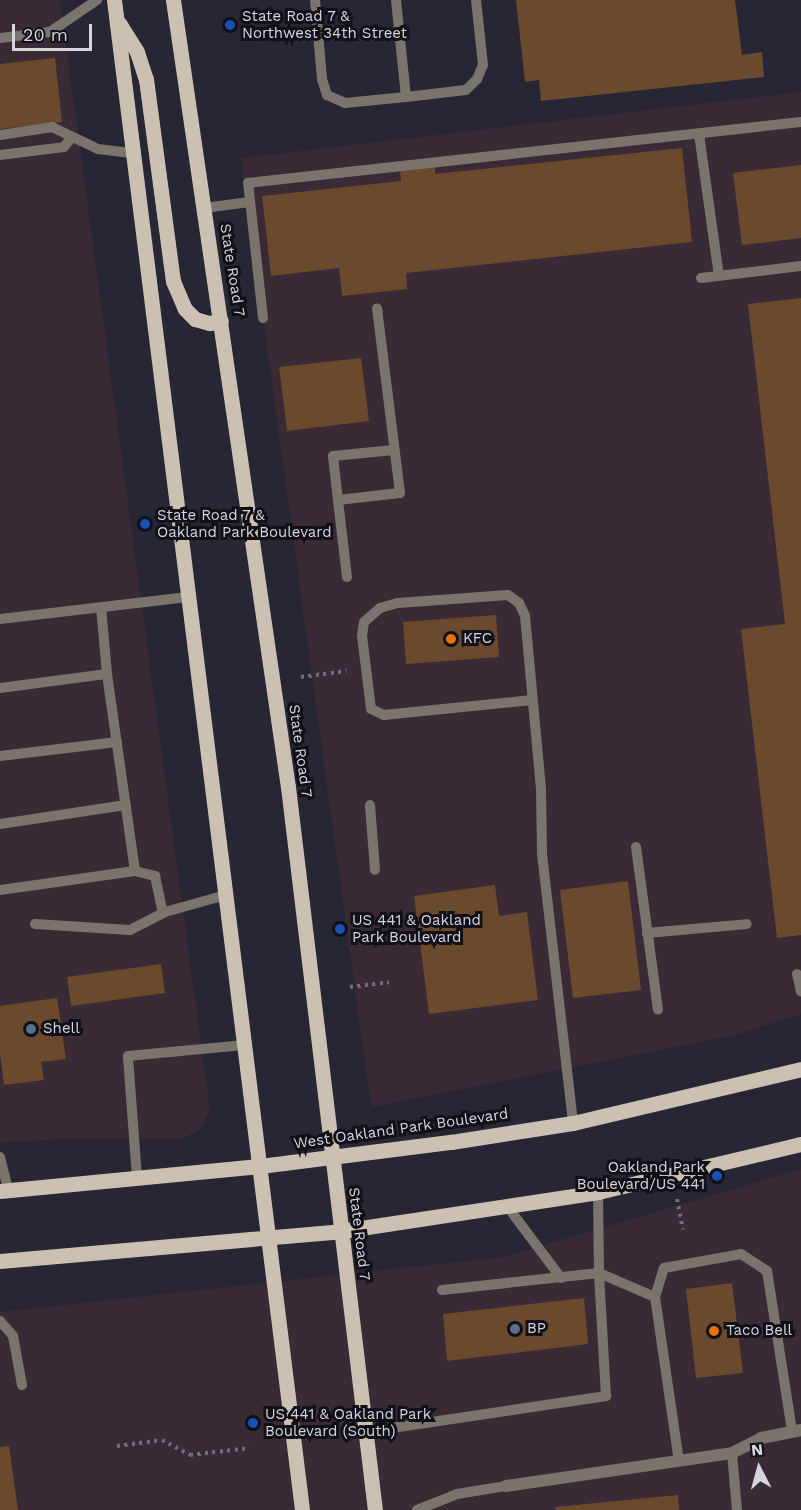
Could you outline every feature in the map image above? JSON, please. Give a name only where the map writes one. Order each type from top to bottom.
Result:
[{"type":"main road","points":[[114,0],[302,1510]]},
{"type":"main road","name":"State Road 7","points":[[173,0],[288,787],[375,1510]]},
{"type":"main road","points":[[116,18],[137,52],[146,79],[173,281],[185,309],[195,319],[209,322],[221,321]]},
{"type":"main road","name":"West Oakland Park Boulevard","points":[[4,1190],[332,1158],[573,1123],[801,1069]]},
{"type":"main road","points":[[0,1261],[341,1231],[597,1192],[801,1144]]},
{"type":"street","points":[[506,1486],[732,1453],[761,1438],[796,1430]]},
{"type":"lane","points":[[0,38],[50,32],[97,0]]},
{"type":"lane","points":[[315,0],[322,80],[327,95],[345,103],[466,90],[477,79],[483,65],[476,0]]},
{"type":"lane","points":[[396,0],[406,97]]},
{"type":"lane","points":[[263,318],[248,183],[801,122]]},
{"type":"lane","points":[[0,135],[52,127],[98,149],[133,153]]},
{"type":"lane","points":[[699,134],[719,276]]},
{"type":"lane","points":[[0,155],[64,147],[71,138]]},
{"type":"lane","points":[[204,208],[250,202]]},
{"type":"lane","points":[[701,278],[801,266]]},
{"type":"lane","points":[[338,500],[400,493],[377,308]]},
{"type":"lane","points":[[347,577],[333,456],[394,450]]},
{"type":"lane","points":[[532,700],[384,715],[371,710],[362,636],[364,622],[380,609],[398,603],[508,595],[519,603],[525,616],[541,788],[542,854],[573,1123]]},
{"type":"lane","points":[[0,619],[188,597]]},
{"type":"lane","points":[[101,608],[107,674],[135,871]]},
{"type":"lane","points":[[0,688],[107,674]]},
{"type":"lane","points":[[0,756],[117,742]]},
{"type":"lane","points":[[0,824],[126,805]]},
{"type":"lane","points":[[370,805],[375,870]]},
{"type":"lane","points":[[636,847],[658,1010]]},
{"type":"lane","points":[[0,890],[135,871],[155,876],[163,913]]},
{"type":"lane","points":[[35,924],[130,930],[163,913],[226,895]]},
{"type":"lane","points":[[647,933],[747,924]]},
{"type":"lane","points":[[797,974],[801,992]]},
{"type":"lane","points":[[137,1177],[128,1056],[245,1045]]},
{"type":"lane","points":[[0,1157],[4,1190]]},
{"type":"lane","points":[[365,1432],[606,1396],[598,1273],[597,1192]]},
{"type":"lane","points":[[507,1206],[561,1278]]},
{"type":"lane","points":[[679,1461],[655,1297],[664,1268],[741,1254],[767,1271],[796,1430]]},
{"type":"lane","points":[[442,1290],[598,1273],[655,1297]]},
{"type":"lane","points":[[0,1321],[13,1336],[22,1385]]},
{"type":"lane","points":[[732,1453],[737,1510]]},
{"type":"lane","points":[[417,1510],[457,1494],[506,1486]]},
{"type":"path","points":[[301,677],[366,669]]},
{"type":"path","points":[[350,987],[389,982]]},
{"type":"path","points":[[677,1199],[682,1229]]},
{"type":"path","points":[[117,1446],[162,1440],[190,1455],[250,1448]]},
{"type":"shaded area","points":[[0,0],[60,0],[210,1110],[201,1129],[182,1139],[57,1139],[0,1143]]},
{"type":"shaded area","points":[[801,92],[801,1014],[732,1036],[371,1107],[241,158]]},
{"type":"shaded area","points":[[801,1169],[801,1510],[0,1510],[0,1312],[503,1257]]},
{"type":"building","points":[[516,0],[735,0],[742,55],[762,52],[764,77],[541,101],[539,80],[525,82]]},
{"type":"building","points":[[55,58],[62,122],[0,129],[0,64]]},
{"type":"building","points":[[682,148],[692,242],[406,273],[407,289],[342,296],[339,268],[271,276],[262,196],[401,181],[400,170],[435,167],[435,174]]},
{"type":"building","points":[[801,165],[801,238],[742,245],[733,173]]},
{"type":"building","points":[[801,298],[801,935],[777,938],[741,629],[785,624],[748,304]]},
{"type":"building","points":[[361,358],[369,421],[287,431],[279,367]]},
{"type":"building","name":"KFC","points":[[496,615],[499,657],[406,664],[403,622]]},
{"type":"building","points":[[628,881],[641,990],[573,998],[560,890]]},
{"type":"building","points":[[495,885],[499,916],[527,912],[538,1000],[429,1014],[414,896]]},
{"type":"building","points":[[161,964],[165,993],[71,1006],[67,977]]},
{"type":"building","name":"Shell","points":[[57,998],[66,1059],[41,1062],[44,1080],[4,1085],[0,1053],[0,1006]]},
{"type":"building","name":"Taco Bell","points":[[732,1283],[743,1373],[696,1378],[686,1289]]},
{"type":"building","name":"BP","points":[[584,1298],[588,1344],[447,1361],[443,1314]]},
{"type":"building","points":[[9,1446],[18,1510],[0,1510],[0,1447]]},
{"type":"building","points":[[678,1495],[679,1510],[556,1510],[555,1507]]},
{"type":"place","name":"State Road 7 & Northwest 34th Street","points":[[230,25]]},
{"type":"place","name":"State Road 7 & Oakland Park Boulevard","points":[[145,524]]},
{"type":"place","name":"KFC","points":[[451,639]]},
{"type":"place","name":"US 441 & Oakland Park Boulevard","points":[[340,929]]},
{"type":"place","name":"Shell","points":[[31,1029]]},
{"type":"place","name":"Oakland Park Boulevard/US 441","points":[[717,1176]]},
{"type":"place","name":"BP","points":[[515,1329]]},
{"type":"place","name":"Taco Bell","points":[[714,1331]]},
{"type":"place","name":"US 441 & Oakland Park Boulevard (South)","points":[[253,1423]]}]
